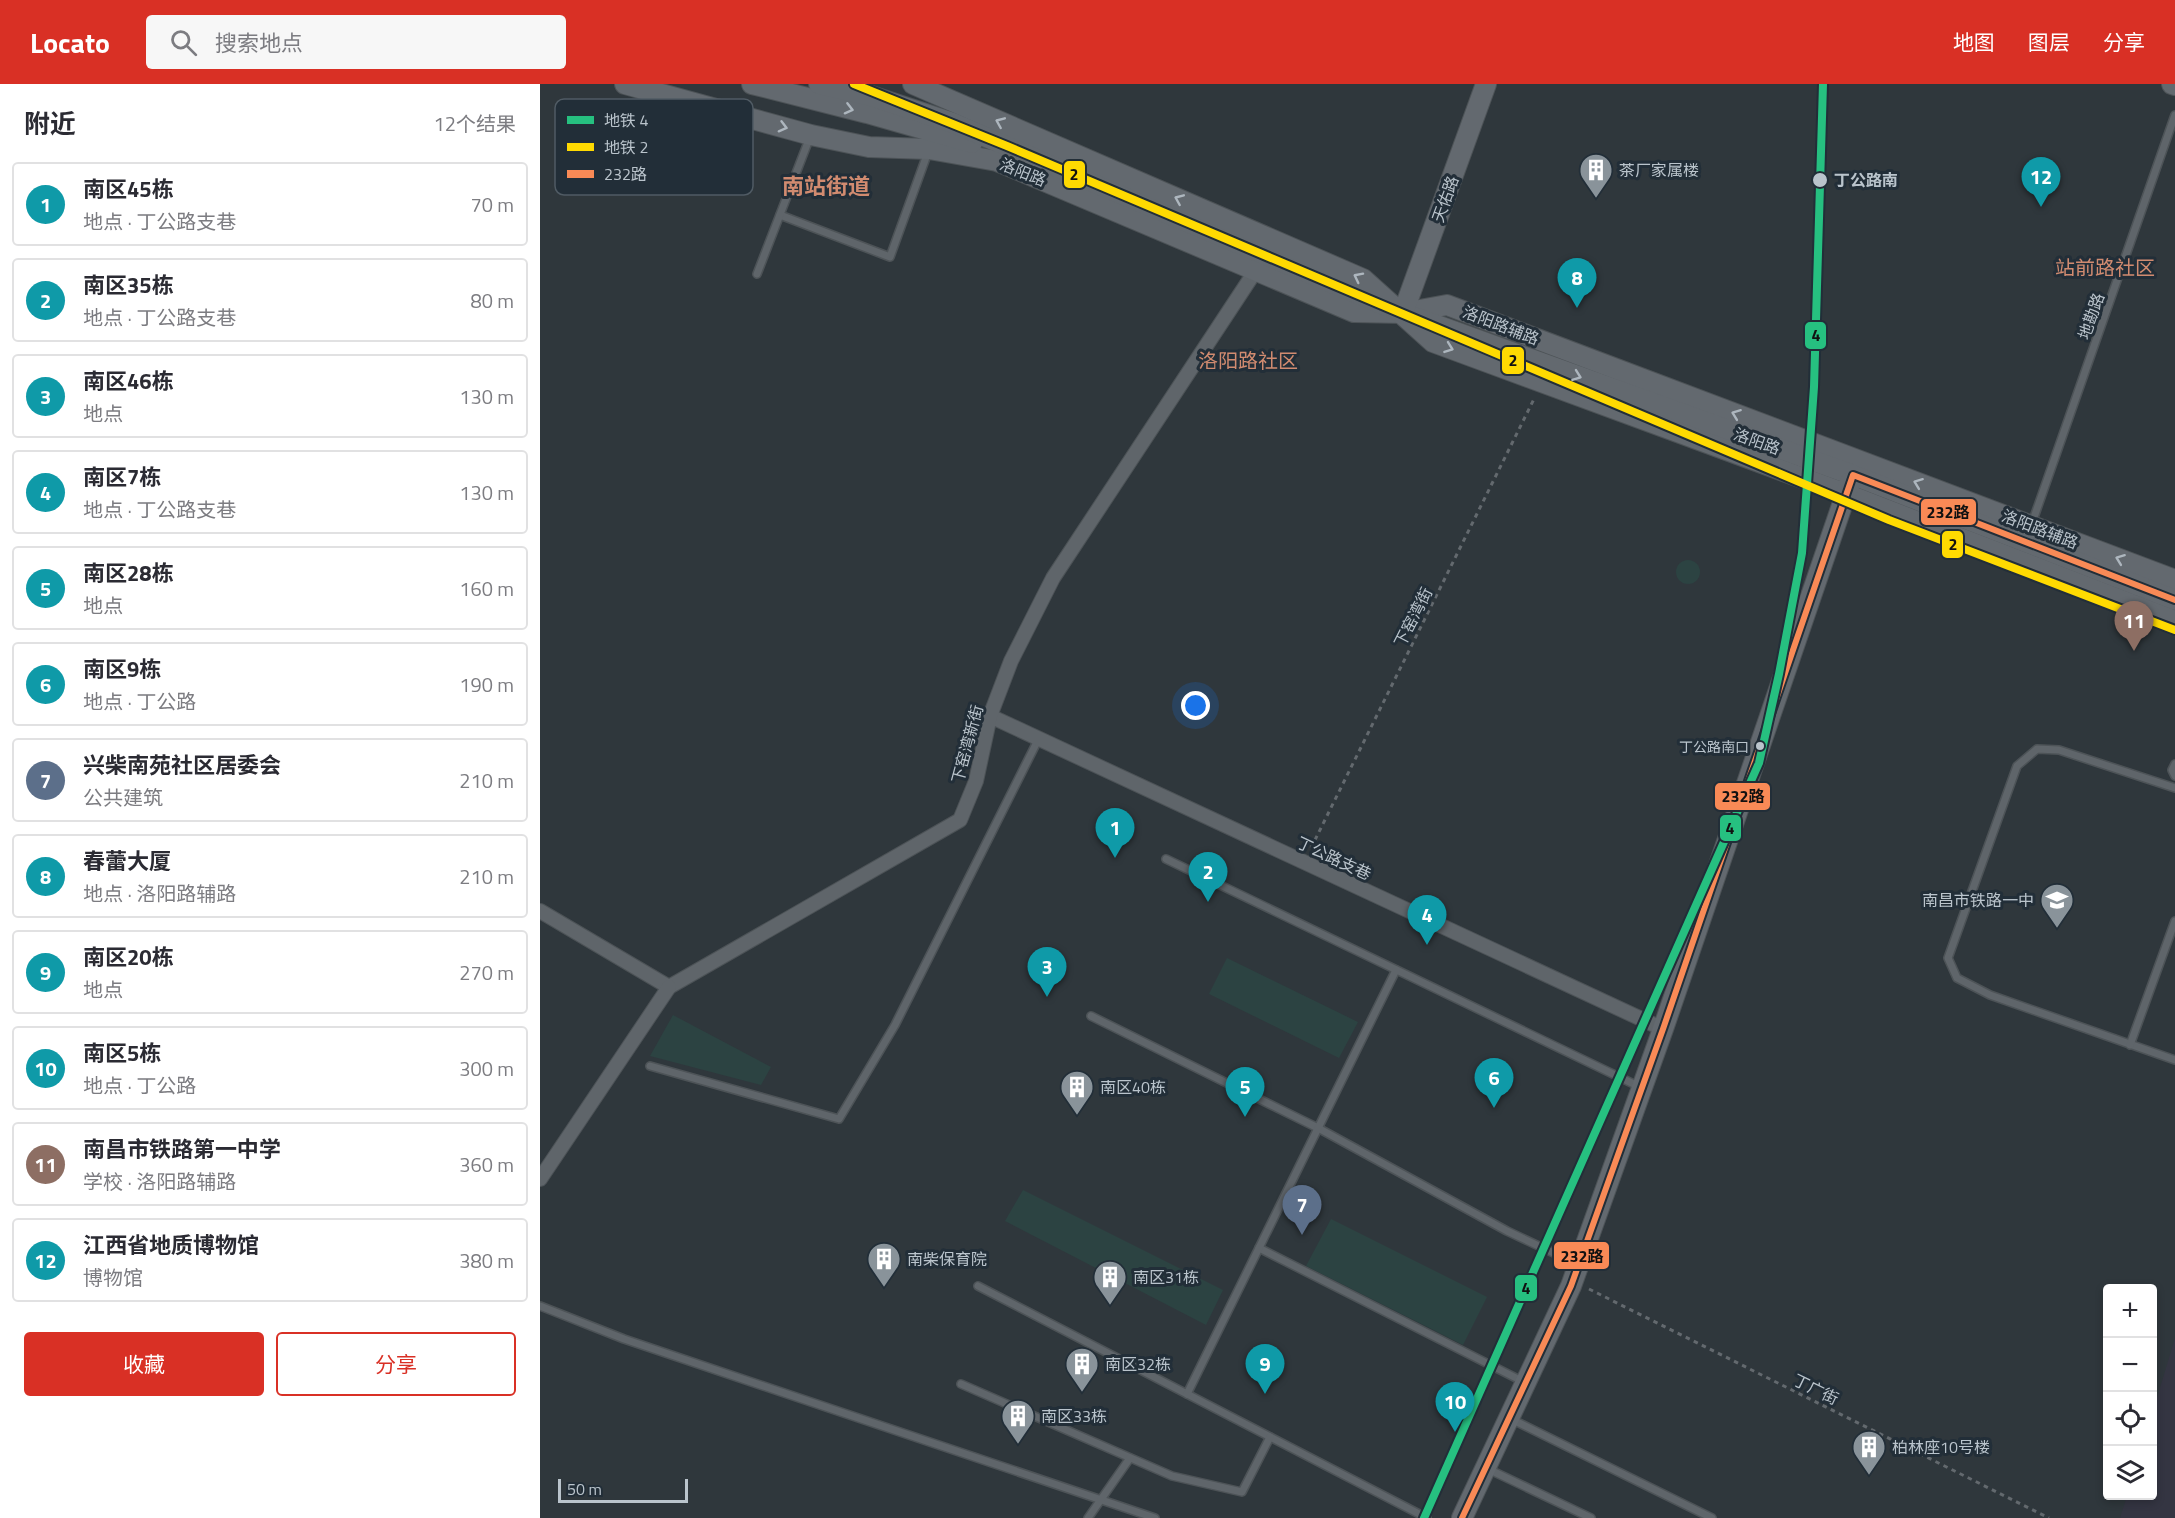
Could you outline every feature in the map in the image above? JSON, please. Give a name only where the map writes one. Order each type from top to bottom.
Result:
[{"type":"street","name":"洛阳路","points":[[625,84],[680,99]]},
{"type":"street","name":"洛阳路","points":[[752,84],[952,137],[1003,154],[1257,268]]},
{"type":"street","name":"洛阳路","points":[[819,84],[871,96],[953,123],[1403,314],[1849,485],[2175,600]]},
{"type":"street","name":"洛阳路","points":[[913,84],[1363,279],[1403,314]]},
{"type":"street","name":"天佑路","points":[[1403,314],[1486,84]]},
{"type":"street","name":"洛阳路","points":[[753,119],[868,147],[929,149],[998,161],[1257,268],[1356,304],[1403,314]]},
{"type":"street","name":"下窑湾新街","points":[[669,987],[960,820],[976,781],[990,716],[1011,661],[1053,578],[1257,268]]},
{"type":"street","name":"洛阳路辅路","points":[[1403,314],[1447,305],[2175,580]]},
{"type":"street","points":[[1403,314],[1432,342],[1543,382],[1849,485],[2175,621]]},
{"type":"street","points":[[1462,1518],[1576,1273],[1663,1029],[1849,485]]},
{"type":"street","name":"丁公路支巷","points":[[990,716],[1663,1029]]},
{"type":"street","points":[[540,911],[669,987],[540,1179]]},
{"type":"lane","name":"地勘路","points":[[2031,525],[2175,116]]},
{"type":"lane","points":[[757,274],[811,135]]},
{"type":"lane","points":[[780,215],[891,256],[929,149]]},
{"type":"lane","points":[[650,1066],[840,1119],[895,1024],[1039,738]]},
{"type":"lane","points":[[2175,788],[2059,750],[2037,749],[2017,766],[1948,958],[1957,978],[1989,995],[2175,1060]]},
{"type":"lane","points":[[2175,764],[2172,770],[2175,776]]},
{"type":"lane","points":[[1166,859],[1642,1088]]},
{"type":"lane","points":[[2130,1044],[2175,921]]},
{"type":"lane","points":[[1187,1394],[1396,970]]},
{"type":"lane","points":[[1091,1016],[1318,1128],[1507,1231],[1576,1273]]},
{"type":"lane","points":[[1259,1248],[1526,1383]]},
{"type":"lane","points":[[978,1286],[1427,1518]]},
{"type":"lane","points":[[540,1306],[624,1339],[1155,1518]]},
{"type":"lane","points":[[961,1384],[1172,1476],[1242,1492],[1270,1437]]},
{"type":"lane","points":[[1509,1418],[1712,1518]]},
{"type":"lane","points":[[1088,1518],[1130,1458]]},
{"type":"lane","points":[[1485,1468],[1591,1518]]},
{"type":"path","name":"下窑湾街","points":[[1304,862],[1543,382]]},
{"type":"path","name":"丁广街","points":[[1576,1273],[2049,1518]]},
{"type":"shaded area","points":[[2175,1338],[2175,1518],[2120,1518],[2126,1500],[2157,1500],[2157,1398]]},
{"type":"green space","points":[[1688,560],[1696,564],[1700,572],[1696,580],[1688,584],[1680,580],[1676,572],[1680,564]]},
{"type":"green space","points":[[1227,958],[1358,1022],[1339,1058],[1209,994]]},
{"type":"green space","points":[[673,1015],[771,1067],[761,1085],[650,1056]]},
{"type":"green space","points":[[1023,1190],[1223,1290],[1206,1325],[1005,1221]]},
{"type":"green space","points":[[1331,1219],[1487,1297],[1463,1345],[1306,1266]]},
{"type":"metro line","name":"2","points":[[854,84],[1007,146],[1889,520],[2175,630]]},
{"type":"metro line","name":"4","points":[[1424,1518],[1759,763],[1802,553],[1814,387],[1823,84]]},
{"type":"transit line","name":"232路","points":[[1462,1518],[1571,1286],[1663,1029],[1853,475],[2175,600]]},
{"type":"place","name":"丁公路南","points":[[1820,180]]},
{"type":"place","name":"茶厂家属楼","points":[[1596,199]]},
{"type":"place","name":"江西省地质博物馆","points":[[2041,207]]},
{"type":"place","name":"春蕾大厦","points":[[1577,308]]},
{"type":"place","name":"南昌市铁路第一中学","points":[[2134,651]]},
{"type":"place","name":"丁公路南口","points":[[1760,746]]},
{"type":"place","name":"南区45栋","points":[[1115,858]]},
{"type":"place","name":"南区35栋","points":[[1208,902]]},
{"type":"place","name":"南昌市铁路一中","points":[[2057,929]]},
{"type":"place","name":"南区7栋","points":[[1427,945]]},
{"type":"place","name":"南区46栋","points":[[1047,997]]},
{"type":"place","name":"南区9栋","points":[[1494,1108]]},
{"type":"place","name":"南区40栋","points":[[1077,1116]]},
{"type":"place","name":"南区28栋","points":[[1245,1117]]},
{"type":"place","name":"兴柴南苑社区居委会","points":[[1302,1235]]},
{"type":"place","name":"南柴保育院","points":[[884,1288]]},
{"type":"place","name":"南区31栋","points":[[1110,1306]]},
{"type":"place","name":"南区32栋","points":[[1082,1393]]},
{"type":"place","name":"南区20栋","points":[[1265,1394]]},
{"type":"place","name":"南区5栋","points":[[1455,1432]]},
{"type":"place","name":"南区33栋","points":[[1018,1445]]},
{"type":"place","name":"柏林座10号楼","points":[[1869,1476]]},
{"type":"district","name":"南站街道","points":[[826,186]]},
{"type":"district","name":"站前路社区","points":[[2105,267]]},
{"type":"district","name":"洛阳路社区","points":[[1248,360]]}]
